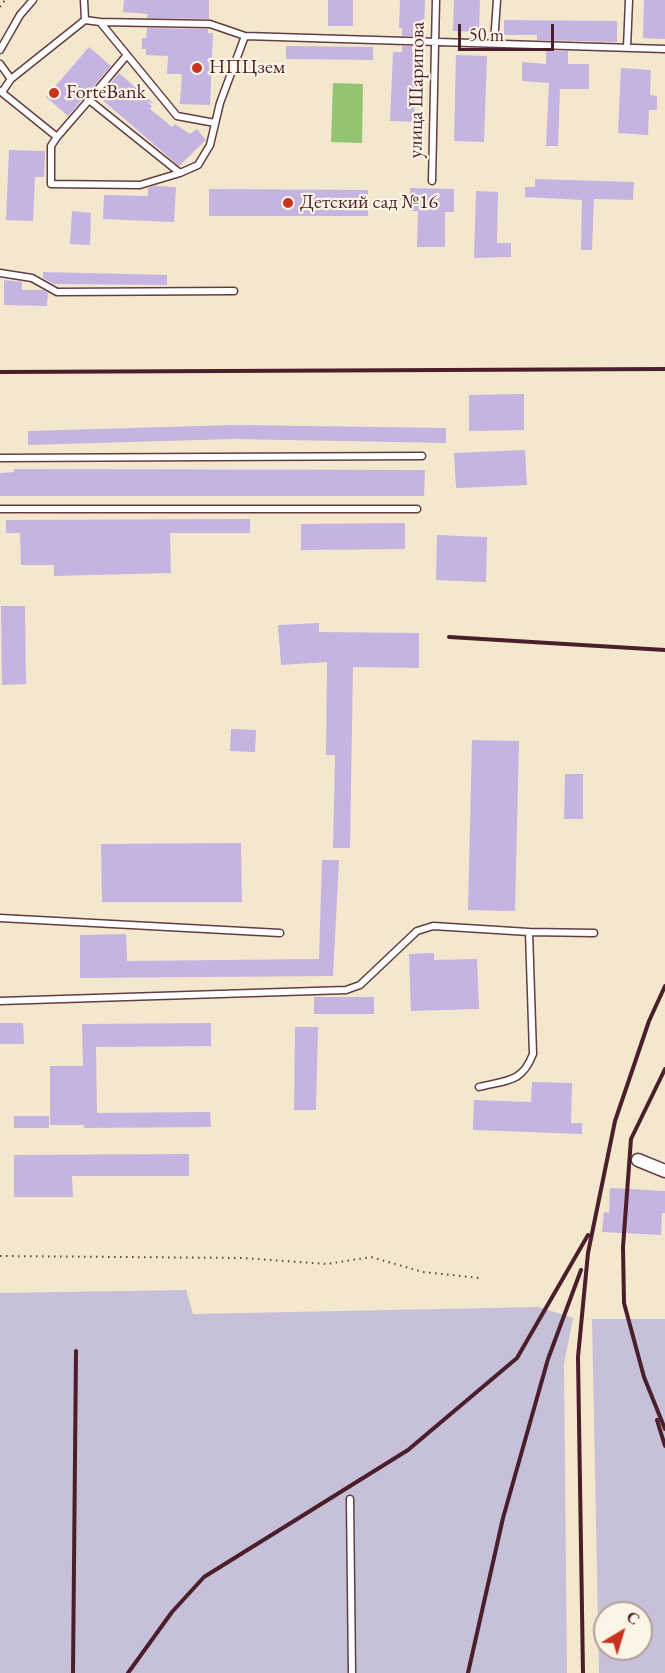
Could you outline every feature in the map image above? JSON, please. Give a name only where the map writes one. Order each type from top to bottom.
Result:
[{"type":"street","points":[[638,1160],[665,1171]]},
{"type":"lane","points":[[0,50],[20,15],[33,0]]},
{"type":"lane","points":[[84,0],[85,20]]},
{"type":"lane","name":"улица Шарипова","points":[[432,181],[436,0]]},
{"type":"lane","points":[[494,44],[497,0]]},
{"type":"lane","points":[[627,48],[629,0]]},
{"type":"lane","points":[[57,137],[1,92],[10,79],[85,20],[210,24],[244,36],[665,49]]},
{"type":"lane","points":[[99,22],[177,116],[215,123]]},
{"type":"lane","points":[[127,55],[51,146],[51,184],[140,185],[198,165],[210,145],[220,103],[244,36]]},
{"type":"lane","points":[[0,64],[10,79]]},
{"type":"lane","points":[[89,100],[180,173]]},
{"type":"lane","points":[[0,273],[33,278],[57,292],[234,291]]},
{"type":"lane","points":[[0,458],[422,456]]},
{"type":"lane","points":[[0,509],[417,509]]},
{"type":"lane","points":[[0,918],[280,933]]},
{"type":"lane","points":[[0,1000],[346,990],[360,984],[417,931],[433,926],[528,932],[594,933]]},
{"type":"lane","points":[[479,1087],[517,1077],[527,1069],[533,1054],[528,932]]},
{"type":"lane","points":[[350,1499],[352,1673]]},
{"type":"path","points":[[0,7],[5,0]]},
{"type":"path","points":[[0,1256],[242,1258],[327,1264],[372,1257],[423,1272],[479,1278]]},
{"type":"shaded area","points":[[186,1290],[193,1314],[539,1307],[573,1318],[564,1364],[567,1673],[0,1673],[0,1293]]},
{"type":"shaded area","points":[[592,1319],[665,1319],[665,1673],[599,1673],[599,1661],[653,1661],[653,1601],[598,1601]]},
{"type":"green space","points":[[333,83],[363,84],[362,143],[331,142]]},
{"type":"building","points":[[124,0],[209,0],[209,19],[147,18],[148,14],[123,12]]},
{"type":"building","points":[[328,0],[353,0],[353,26],[328,26]]},
{"type":"building","points":[[400,0],[425,0],[424,29],[413,28],[413,36],[402,36],[402,28],[399,28]]},
{"type":"building","points":[[454,0],[480,0],[479,32],[453,31]]},
{"type":"building","points":[[644,0],[665,0],[665,39],[643,38]]},
{"type":"building","points":[[504,20],[617,21],[617,42],[537,40],[537,35],[504,35]]},
{"type":"building","name":"НПЦзем","points":[[147,28],[208,29],[208,33],[213,33],[210,105],[180,104],[182,74],[167,74],[168,56],[146,55],[146,49],[142,49],[142,38],[146,38]]},
{"type":"building","points":[[286,46],[373,47],[373,60],[286,59]]},
{"type":"building","points":[[402,46],[412,46],[412,52],[416,52],[414,122],[390,121],[393,52],[402,52]]},
{"type":"building","points":[[89,47],[111,66],[68,116],[46,97]]},
{"type":"building","points":[[546,51],[568,51],[568,64],[589,64],[589,89],[560,89],[558,146],[546,146],[549,83],[522,81],[522,62],[546,64]]},
{"type":"building","points":[[456,55],[487,56],[484,142],[454,141]]},
{"type":"building","points":[[621,68],[651,70],[650,95],[657,96],[657,110],[649,110],[648,135],[618,133]]},
{"type":"building","points":[[119,73],[153,103],[147,102],[152,106],[150,109],[172,127],[175,124],[190,134],[197,129],[206,140],[179,166],[99,97]]},
{"type":"building","points":[[9,150],[45,151],[44,177],[35,177],[33,221],[6,220]]},
{"type":"building","points":[[535,179],[634,182],[633,200],[594,199],[592,250],[581,250],[582,200],[525,197],[525,187],[535,187]]},
{"type":"building","points":[[176,187],[174,222],[103,219],[104,195],[148,196],[148,188]]},
{"type":"building","points":[[410,188],[454,189],[454,212],[445,212],[445,247],[417,247],[418,211],[410,211]]},
{"type":"building","name":"Детский сад №16","points":[[209,189],[368,190],[368,216],[209,216]]},
{"type":"building","points":[[476,191],[498,192],[497,243],[511,243],[511,257],[474,258]]},
{"type":"building","points":[[72,211],[91,213],[90,245],[70,244]]},
{"type":"building","points":[[43,272],[167,275],[167,285],[54,284],[43,278]]},
{"type":"building","points":[[4,280],[22,282],[22,290],[43,290],[48,293],[47,306],[4,305]]},
{"type":"building","points":[[524,394],[524,430],[469,431],[469,395]]},
{"type":"building","points":[[235,425],[446,428],[446,443],[234,439],[28,445],[28,431]]},
{"type":"building","points":[[525,450],[527,485],[456,488],[454,453]]},
{"type":"building","points":[[14,469],[425,470],[424,496],[0,496],[0,473],[14,472]]},
{"type":"building","points":[[250,519],[250,533],[170,533],[171,573],[54,576],[54,565],[21,565],[20,533],[6,533],[6,520]]},
{"type":"building","points":[[405,523],[405,549],[301,550],[301,524]]},
{"type":"building","points":[[437,535],[487,537],[486,582],[436,580]]},
{"type":"building","points":[[1,606],[25,606],[26,684],[2,685]]},
{"type":"building","points":[[319,623],[319,632],[419,633],[419,668],[353,667],[350,848],[333,848],[335,755],[326,755],[327,662],[281,665],[278,625]]},
{"type":"building","points":[[231,729],[256,730],[255,752],[230,751]]},
{"type":"building","points":[[472,740],[519,741],[515,911],[468,910]]},
{"type":"building","points":[[565,774],[583,774],[583,819],[564,819]]},
{"type":"building","points":[[241,843],[242,902],[102,902],[101,844]]},
{"type":"building","points":[[322,860],[339,860],[333,976],[80,978],[80,935],[126,934],[127,961],[319,959]]},
{"type":"building","points":[[434,953],[434,960],[477,959],[479,1009],[411,1011],[409,954]]},
{"type":"building","points":[[314,997],[374,997],[374,1014],[314,1014]]},
{"type":"building","points":[[0,1023],[23,1023],[24,1044],[0,1044]]},
{"type":"building","points":[[211,1023],[211,1046],[96,1047],[97,1113],[210,1112],[211,1127],[84,1128],[84,1125],[50,1125],[50,1066],[83,1066],[82,1024]]},
{"type":"building","points":[[295,1027],[318,1027],[316,1110],[294,1110]]},
{"type":"building","points":[[532,1082],[572,1083],[571,1123],[582,1123],[582,1134],[473,1130],[474,1100],[531,1102]]},
{"type":"building","points":[[14,1116],[49,1116],[49,1128],[14,1128]]},
{"type":"building","points":[[189,1154],[189,1176],[72,1176],[73,1197],[14,1197],[14,1155]]},
{"type":"building","points":[[610,1188],[665,1191],[665,1213],[662,1213],[661,1235],[602,1232],[604,1212],[609,1213]]},
{"type":"railway","points":[[0,372],[665,369]]},
{"type":"railway","points":[[449,637],[665,650]]},
{"type":"railway","points":[[583,1673],[578,1357],[588,1253],[615,1121],[649,1021],[665,986]]},
{"type":"railway","points":[[665,1069],[631,1139],[623,1247],[624,1303],[644,1377],[665,1429]]},
{"type":"railway","points":[[128,1673],[172,1612],[204,1577],[408,1450],[517,1358],[588,1235]]},
{"type":"railway","points":[[468,1673],[503,1518],[548,1359],[581,1270]]},
{"type":"railway","points":[[73,1673],[76,1351]]},
{"type":"railway","points":[[657,1420],[665,1446]]},
{"type":"place","name":"НПЦзем","points":[[197,68]]},
{"type":"place","name":"ForteBank","points":[[54,93]]},
{"type":"place","name":"Детский сад №16","points":[[288,203]]}]
